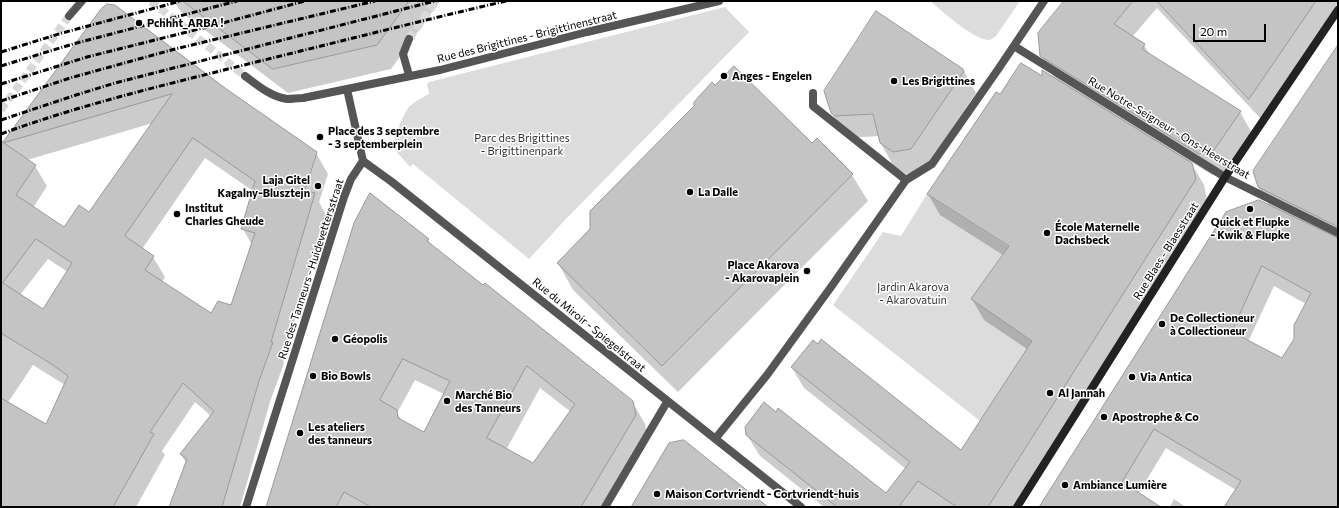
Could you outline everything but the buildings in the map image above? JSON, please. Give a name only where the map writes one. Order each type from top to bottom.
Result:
[{"type":"street","points":[[69,16],[82,1]]},
{"type":"street","name":"Rue des Brigittines - Brigittinenstraat","points":[[409,75],[440,70],[587,32],[719,1]]},
{"type":"street","points":[[715,439],[767,375],[832,287],[906,180],[932,164],[1044,1]]},
{"type":"street","name":"Rue Blaes - Blaesstraat","points":[[1017,507],[1225,177],[1338,10]]},
{"type":"street","points":[[245,76],[265,90],[279,97],[288,99],[303,98],[347,89],[409,75],[404,54],[409,39]]},
{"type":"street","name":"Rue Notre-Seigneur - Ons-Heerstraat","points":[[1014,46],[1225,177],[1338,233]]},
{"type":"street","points":[[347,89],[363,161]]},
{"type":"street","points":[[813,93],[813,106],[906,180]]},
{"type":"street","name":"Rue du Miroir - Spiegelstraat","points":[[363,161],[392,182],[801,507]]},
{"type":"street","name":"Rue des Tanneurs - Huidevettersstraat","points":[[246,507],[344,197],[351,179],[363,161]]},
{"type":"street","points":[[605,507],[667,402]]},
{"type":"green space","points":[[930,1],[1020,1],[996,36],[988,40],[974,35],[966,30]]},
{"type":"green space","name":"Parc des Brigittines - Brigittinenpark","points":[[725,7],[749,32],[565,220],[529,259],[413,164],[410,167],[395,150],[394,146],[396,135],[403,117],[410,106],[429,94],[427,84],[429,82]]},
{"type":"green space","name":"Jardin Akarova - Akarovatuin","points":[[927,194],[1009,247],[973,298],[1032,341],[980,421],[833,305],[883,232],[901,236]]},
{"type":"tunnel","points":[[151,1],[245,76]]},
{"type":"tunnel","points":[[409,39],[436,1]]},
{"type":"tunnel","points":[[1,110],[69,16]]},
{"type":"railway","points":[[1,52],[62,33],[181,1]]},
{"type":"railway","points":[[1,66],[73,44],[237,1]]},
{"type":"railway","points":[[1,84],[87,57],[305,1]]},
{"type":"railway","points":[[1,101],[70,78],[175,49],[375,1]]},
{"type":"railway","points":[[1,120],[115,83],[435,1]]},
{"type":"railway","points":[[1,134],[129,94],[506,1]]},
{"type":"place","name":"Pchhht_ARBA !","points":[[139,23]]},
{"type":"place","name":"Anges - Engelen","points":[[724,76]]},
{"type":"place","name":"Les Brigittines","points":[[894,81]]},
{"type":"place","name":"Place des 3 septembre - 3 septemberplein","points":[[320,137]]},
{"type":"place","name":"Laja Gitel Kagalny-Blusztejn","points":[[318,186]]},
{"type":"place","name":"La Dalle","points":[[690,192]]},
{"type":"place","name":"Quick et Flupke - Kwik & Flupke","points":[[1250,209]]},
{"type":"place","name":"Institut Charles Gheude","points":[[177,214]]},
{"type":"place","name":"École Maternelle Dachsbeck","points":[[1047,233]]},
{"type":"place","name":"Place Akarova - Akarovaplein","points":[[807,271]]},
{"type":"place","name":"De Collectioneur à Collectioneur","points":[[1162,324]]},
{"type":"place","name":"Géopolis","points":[[335,339]]},
{"type":"place","name":"Bio Bowls","points":[[313,376]]},
{"type":"place","name":"Via Antica","points":[[1132,377]]},
{"type":"place","name":"Al Jannah","points":[[1050,393]]},
{"type":"place","name":"Marché Bio des Tanneurs","points":[[447,401]]},
{"type":"place","name":"Apostrophe & Co","points":[[1104,417]]},
{"type":"place","name":"Les ateliers des tanneurs","points":[[300,433]]},
{"type":"place","name":"Ambiance Lumière","points":[[1065,485]]},
{"type":"place","name":"Maison Cortvriendt - Cortvriendt-huis","points":[[657,494]]}]
